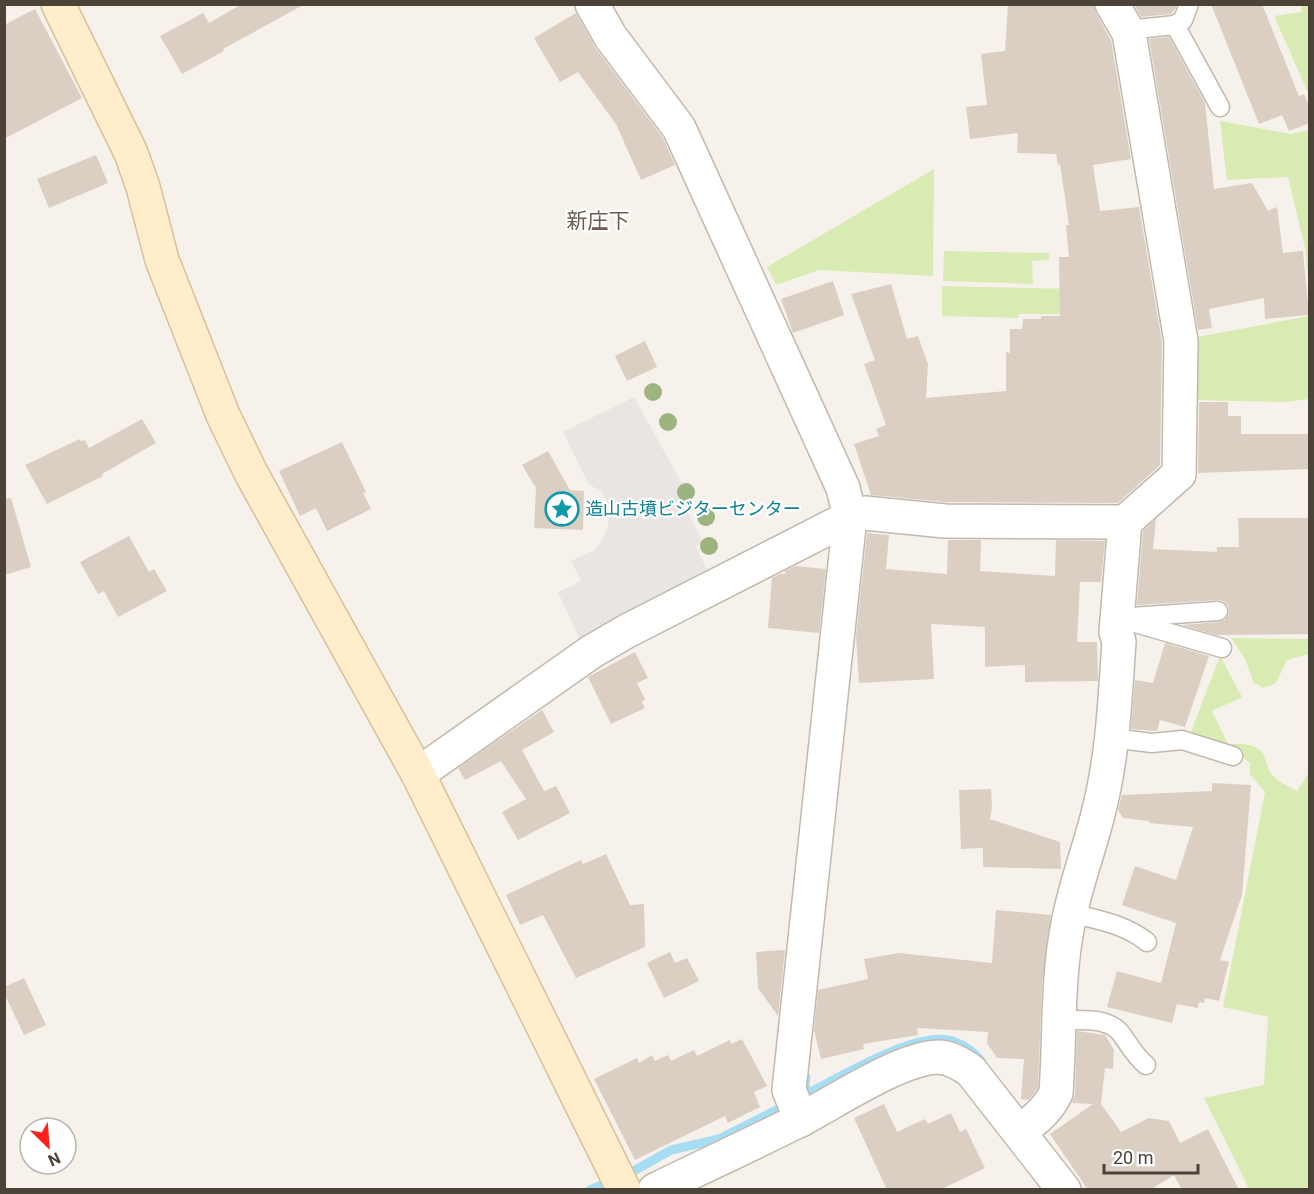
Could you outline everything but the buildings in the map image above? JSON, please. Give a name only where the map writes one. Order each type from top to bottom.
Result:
[{"type":"street","points":[[58,4],[131,153],[162,260],[223,415],[268,504],[418,774],[620,1181]]},
{"type":"street","points":[[592,4],[610,36],[679,128],[857,515],[796,1107]]},
{"type":"street","points":[[418,774],[591,652],[627,631],[857,515],[945,521],[1125,522],[1179,474],[1181,341],[1119,17]]},
{"type":"street","points":[[1028,1125],[1052,1102],[1056,1093],[1063,960],[1070,914],[1076,885],[1100,809],[1112,738],[1119,642],[1116,632],[1125,522]]},
{"type":"street","points":[[655,1190],[796,1107],[881,1077],[915,1062],[939,1057],[956,1061],[971,1071],[1028,1125],[1064,1190]]},
{"type":"lane","points":[[1119,17],[1175,25],[1183,20],[1189,4]]},
{"type":"lane","points":[[1175,25],[1220,107]]},
{"type":"lane","points":[[1118,618],[1218,611]]},
{"type":"lane","points":[[1118,618],[1222,648]]},
{"type":"lane","points":[[1112,738],[1152,743],[1182,740],[1233,756]]},
{"type":"lane","points":[[1070,914],[1125,928],[1147,942]]},
{"type":"lane","points":[[1060,1020],[1102,1021],[1121,1033],[1135,1056],[1146,1065]]},
{"type":"green space","points":[[1301,5],[1309,5],[1309,95],[1274,16],[1302,12]]},
{"type":"green space","points":[[1220,121],[1291,134],[1309,130],[1309,291],[1305,248],[1288,177],[1227,180]]},
{"type":"green space","points":[[934,169],[933,276],[819,270],[776,285],[767,267]]},
{"type":"green space","points":[[944,251],[1049,253],[1049,260],[1032,261],[1033,284],[943,281]]},
{"type":"green space","points":[[942,286],[1076,289],[1075,314],[1019,314],[1018,318],[942,316]]},
{"type":"green space","points":[[1309,316],[1309,399],[1285,402],[1193,400],[1192,338]]},
{"type":"green space","points":[[1231,638],[1309,639],[1309,654],[1287,660],[1276,683],[1264,688],[1254,683],[1245,659]]},
{"type":"green space","points":[[1220,656],[1242,697],[1212,711],[1228,744],[1247,744],[1256,747],[1263,754],[1273,775],[1297,791],[1309,772],[1309,1189],[1249,1189],[1204,1098],[1264,1085],[1268,1017],[1223,1007],[1265,792],[1250,774],[1250,763],[1235,752],[1190,734]]},
{"type":"shaded area","points":[[634,397],[684,487],[677,491],[703,542],[696,546],[707,570],[581,642],[558,592],[581,581],[571,561],[595,550],[608,526],[610,512],[600,490],[589,485],[563,432]]},
{"type":"waterway","points":[[803,1096],[874,1059],[915,1043],[948,1040],[963,1045],[982,1062]]},
{"type":"waterway","points":[[806,1077],[805,1085],[808,1094]]},
{"type":"waterway","points":[[590,1190],[632,1172],[671,1150],[719,1139],[788,1104]]},
{"type":"place","name":"造山古墳ビジターセンター","points":[[562,509]]},
{"type":"district","name":"新庄下","points":[[598,221]]}]
